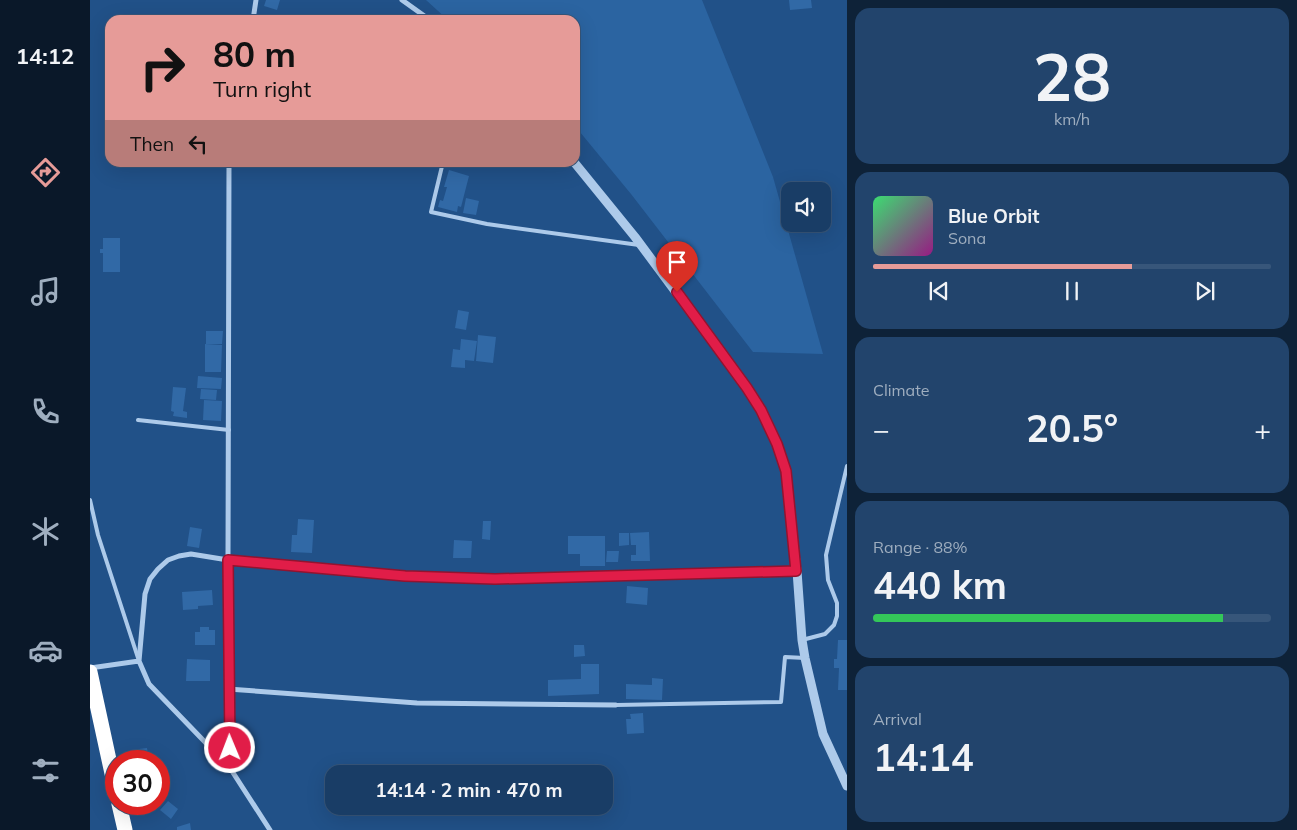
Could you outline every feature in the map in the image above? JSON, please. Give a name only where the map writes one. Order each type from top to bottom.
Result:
[{"type":"highway","points":[[90,672],[107,750]]},
{"type":"highway","points":[[122,815],[125,830]]},
{"type":"street","points":[[254,15],[256,0]]},
{"type":"street","points":[[402,0],[423,15]]},
{"type":"street","points":[[229,167],[227,310],[230,334],[228,560],[230,768]]},
{"type":"street","points":[[578,167],[641,245],[747,388],[761,410],[773,435],[786,471],[805,658],[823,734],[847,786]]},
{"type":"street","points":[[270,830],[230,768],[149,684],[139,660],[145,594],[150,579],[168,560],[191,554],[228,560],[405,576],[495,579],[796,571]]},
{"type":"street","points":[[90,668],[139,660]]},
{"type":"street","points":[[228,689],[417,703],[616,705]]},
{"type":"lane","points":[[442,167],[431,212],[487,224],[641,245]]},
{"type":"lane","points":[[138,420],[229,430]]},
{"type":"lane","points":[[802,640],[825,634],[834,625],[837,616],[838,603],[828,580],[826,554],[847,466]]},
{"type":"lane","points":[[90,500],[98,535],[139,660]]},
{"type":"lane","points":[[616,705],[781,702],[785,658],[805,658]]},
{"type":"shaded area","points":[[426,0],[702,0],[773,177],[781,205],[781,232],[789,232],[823,354],[753,352],[631,194],[580,132],[580,15],[442,15]]},
{"type":"building","points":[[266,0],[280,0],[277,10],[264,6]]},
{"type":"building","points":[[789,0],[811,0],[812,8],[790,10]]},
{"type":"building","points":[[449,170],[469,176],[461,207],[458,206],[457,212],[438,207],[440,200],[443,201],[447,187],[444,187]]},
{"type":"building","points":[[466,198],[479,201],[476,215],[463,213]]},
{"type":"building","points":[[103,238],[120,238],[120,272],[103,272],[103,253],[100,253],[100,249],[103,249]]},
{"type":"building","points":[[458,310],[469,312],[466,330],[455,328]]},
{"type":"building","points":[[206,331],[223,331],[222,344],[206,344]]},
{"type":"building","points":[[478,335],[496,337],[493,363],[476,361]]},
{"type":"building","points":[[461,339],[477,341],[474,361],[465,360],[465,368],[451,367],[453,349],[460,350]]},
{"type":"building","points":[[205,344],[222,345],[221,372],[205,372]]},
{"type":"building","points":[[198,376],[222,378],[221,389],[197,388]]},
{"type":"building","points":[[173,387],[186,388],[183,411],[187,412],[187,418],[173,416],[174,412],[171,411]]},
{"type":"building","points":[[201,389],[217,390],[216,400],[200,399]]},
{"type":"building","points":[[204,400],[222,401],[221,421],[203,420]]},
{"type":"building","points":[[298,519],[314,520],[312,553],[291,552],[292,535],[297,535]]},
{"type":"building","points":[[483,521],[491,521],[490,540],[482,539]]},
{"type":"building","points":[[190,527],[202,529],[199,548],[187,546]]},
{"type":"building","points":[[649,532],[650,561],[631,561],[631,555],[636,555],[636,545],[631,545],[630,533]]},
{"type":"building","points":[[619,533],[629,533],[629,545],[619,546]]},
{"type":"building","points":[[568,536],[605,536],[605,566],[580,566],[580,554],[568,554]]},
{"type":"building","points":[[454,540],[472,541],[471,558],[453,558]]},
{"type":"building","points":[[607,551],[619,551],[618,562],[606,562]]},
{"type":"building","points":[[627,586],[648,588],[647,605],[626,603]]},
{"type":"building","points":[[212,590],[213,605],[183,610],[182,592]]},
{"type":"building","points":[[200,627],[209,627],[209,630],[215,630],[215,645],[195,645],[195,632],[200,632]]},
{"type":"building","points":[[838,640],[847,640],[847,690],[838,690],[839,668],[834,668],[834,659],[837,659]]},
{"type":"building","points":[[574,645],[584,645],[585,656],[574,657]]},
{"type":"building","points":[[187,659],[210,660],[210,681],[186,681]]},
{"type":"building","points":[[581,664],[599,664],[599,694],[548,696],[548,680],[581,679]]},
{"type":"building","points":[[652,678],[663,679],[662,700],[626,699],[626,684],[652,685]]},
{"type":"building","points":[[643,713],[644,733],[627,734],[626,719],[631,719],[630,714]]},
{"type":"building","points":[[147,748],[147,750],[131,750]]},
{"type":"building","points":[[170,803],[178,809],[171,819],[166,815],[170,815]]},
{"type":"building","points":[[190,823],[191,830],[177,830],[177,827]]},
{"type":"route","points":[[230,748],[228,560],[405,576],[495,579],[796,571],[786,471],[777,444],[761,410],[747,388],[677,292]]}]
